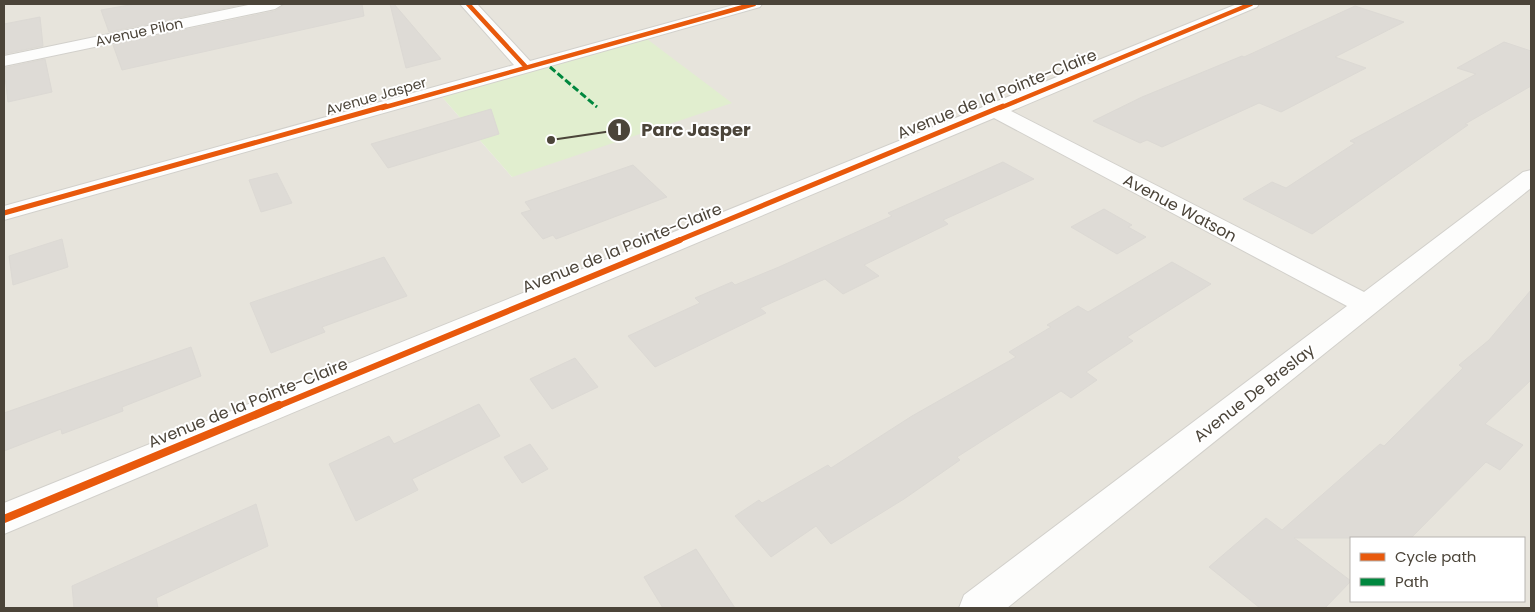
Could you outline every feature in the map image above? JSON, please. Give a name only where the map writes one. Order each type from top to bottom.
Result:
[{"type":"street","name":"Avenue Pilon","points":[[4,61],[275,4]]},
{"type":"street","points":[[468,4],[526,67]]},
{"type":"street","name":"Avenue Jasper","points":[[4,213],[754,4]]},
{"type":"street","name":"Avenue de la Pointe-Claire","points":[[4,519],[1251,4]]},
{"type":"street","name":"Avenue Watson","points":[[994,110],[1367,305]]},
{"type":"street","name":"Avenue De Breslay","points":[[978,608],[1531,177]]},
{"type":"shaded area","points":[[4,4],[1531,4],[1531,608],[4,608]],"holes":[[[647,39],[512,177],[442,97]]]},
{"type":"green space","points":[[647,39],[732,103],[512,177],[442,97]]},
{"type":"building","points":[[135,4],[245,4],[109,32],[101,10]]},
{"type":"building","points":[[285,4],[362,4],[364,16],[122,70],[113,45],[275,11]]},
{"type":"building","points":[[390,4],[394,4],[441,59],[406,68]]},
{"type":"building","points":[[1355,6],[1404,22],[1335,57],[1366,68],[1281,112],[1259,103],[1162,147],[1147,140],[1140,143],[1093,121],[1142,97],[1242,56],[1244,57]]},
{"type":"building","points":[[40,17],[43,46],[4,54],[4,24]]},
{"type":"building","points":[[1504,42],[1531,51],[1531,86],[1465,124],[1468,125],[1312,234],[1243,199],[1272,182],[1286,188],[1355,143],[1350,141],[1476,74],[1457,68]]},
{"type":"building","points":[[45,59],[52,92],[8,102],[4,68]]},
{"type":"building","points":[[491,109],[499,134],[388,168],[371,144]]},
{"type":"building","points":[[1003,162],[1034,179],[943,220],[948,224],[864,265],[879,276],[843,294],[825,279],[760,308],[766,313],[655,367],[628,336],[700,303],[695,298],[732,282],[735,285],[779,267],[892,216],[888,213]]},
{"type":"building","points":[[633,165],[667,197],[556,239],[553,235],[543,239],[521,213],[531,210],[525,202]]},
{"type":"building","points":[[277,173],[292,203],[261,212],[249,180]]},
{"type":"building","points":[[1104,209],[1132,225],[1128,227],[1146,237],[1117,254],[1071,227]]},
{"type":"building","points":[[62,239],[68,267],[13,285],[9,256]]},
{"type":"building","points":[[384,257],[407,296],[322,327],[325,332],[271,353],[250,303]]},
{"type":"building","points":[[1172,262],[1211,284],[1127,337],[1133,341],[1086,372],[1097,380],[1071,398],[1061,391],[957,457],[960,460],[904,499],[831,544],[816,526],[771,557],[735,516],[759,500],[762,503],[828,465],[831,468],[912,416],[1016,357],[1009,352],[1051,327],[1047,325],[1078,306],[1088,312]]},
{"type":"building","points":[[1531,290],[1531,380],[1485,424],[1523,445],[1500,470],[1486,462],[1412,537],[1294,538],[1350,580],[1325,608],[1260,608],[1209,567],[1266,518],[1282,530],[1380,444],[1384,446],[1463,368],[1459,365],[1489,340]]},
{"type":"building","points":[[191,347],[201,376],[122,407],[123,411],[62,434],[61,429],[4,451],[4,413]]},
{"type":"building","points":[[575,358],[598,387],[552,409],[530,379]]},
{"type":"building","points":[[479,404],[500,436],[412,479],[418,490],[356,521],[329,464],[389,436],[394,444]]},
{"type":"building","points":[[530,444],[548,469],[522,483],[504,457]]},
{"type":"building","points":[[256,504],[268,546],[156,598],[158,608],[74,608],[72,586]]},
{"type":"building","points":[[696,549],[735,608],[663,608],[644,577]]},
{"type":"marked path","points":[[550,67],[597,107]]},
{"type":"cycle path","points":[[468,4],[526,67]]},
{"type":"cycle path","points":[[4,213],[754,4]]},
{"type":"cycle path","points":[[4,519],[1251,4]]},
{"type":"place","name":"Parc Jasper","points":[[551,140]]}]
